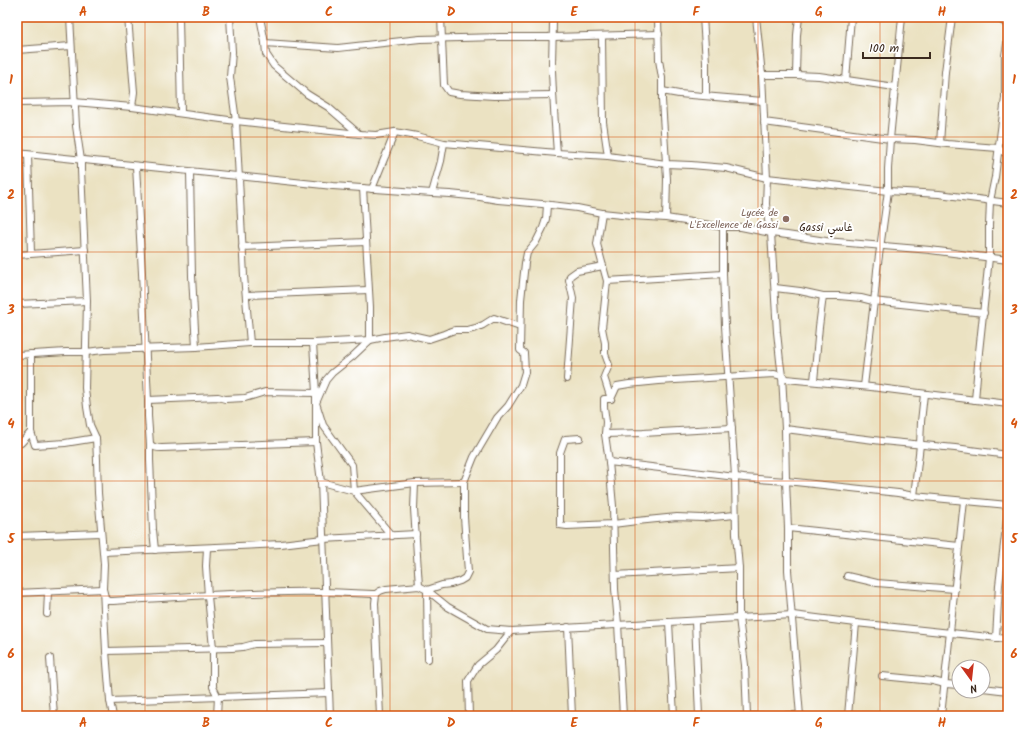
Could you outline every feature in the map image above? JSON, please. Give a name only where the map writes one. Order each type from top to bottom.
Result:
[{"type":"street","points":[[70,17],[74,102],[81,160],[87,301],[87,407],[90,425],[96,438],[98,460],[98,493],[104,564],[103,589],[106,651],[110,701],[113,716]]},
{"type":"street","points":[[128,17],[134,92],[132,107]]},
{"type":"street","points":[[179,17],[181,113]]},
{"type":"street","points":[[230,17],[232,52],[230,77],[236,121],[242,247],[250,343]]},
{"type":"street","points":[[260,17],[266,54],[274,66],[307,94],[328,107],[359,134]]},
{"type":"street","points":[[441,17],[444,85],[450,92],[494,96],[553,95]]},
{"type":"street","points":[[553,17],[552,69],[557,154]]},
{"type":"street","points":[[658,17],[659,60],[662,78],[667,179],[666,218]]},
{"type":"street","points":[[703,17],[706,62],[706,96]]},
{"type":"street","points":[[752,716],[800,715],[793,615],[788,570],[785,429],[782,376],[778,346],[771,233],[766,204],[767,178],[762,75],[756,17]]},
{"type":"street","points":[[796,75],[799,17]]},
{"type":"street","points":[[846,80],[851,17]]},
{"type":"street","points":[[864,386],[873,301],[888,191],[890,139],[902,17]]},
{"type":"street","points":[[940,143],[945,72],[952,17]]},
{"type":"street","points":[[997,17],[1008,25]]},
{"type":"street","points":[[264,43],[338,48],[420,40],[500,36],[553,37],[659,34]]},
{"type":"street","points":[[602,36],[603,122],[608,156]]},
{"type":"street","points":[[975,400],[989,258],[990,201],[995,177],[1005,98],[1008,37]]},
{"type":"street","points":[[17,50],[71,46]]},
{"type":"street","points":[[762,75],[818,76],[895,87]]},
{"type":"street","points":[[662,91],[763,101]]},
{"type":"street","points":[[17,102],[74,102],[132,107],[236,121],[359,134],[376,135],[394,132],[444,143],[557,154],[608,156],[666,164],[726,168],[767,178],[888,191],[939,194],[1008,203]]},
{"type":"street","points":[[764,122],[890,139],[998,148],[1008,156]]},
{"type":"street","points":[[372,189],[394,132]]},
{"type":"street","points":[[432,193],[444,143]]},
{"type":"street","points":[[17,153],[333,186],[480,197],[577,208],[602,213],[666,218],[723,227],[741,227],[826,241],[930,250],[1008,260]]},
{"type":"street","points":[[28,154],[32,253]]},
{"type":"street","points":[[136,166],[155,550]]},
{"type":"street","points":[[190,172],[192,276],[196,347]]},
{"type":"street","points":[[363,188],[370,307],[370,340],[352,357],[332,372],[326,380],[316,403],[323,425],[352,465],[354,491],[392,536]]},
{"type":"street","points":[[427,590],[460,581],[465,578],[468,572],[464,517],[464,482],[474,457],[497,418],[508,406],[521,385],[525,372],[524,352],[520,350],[521,300],[524,262],[527,253],[536,242],[543,228],[546,219],[547,205]]},
{"type":"street","points":[[602,213],[597,244],[607,281],[602,328],[605,342],[605,354],[609,365],[604,377],[611,399]]},
{"type":"street","points":[[723,227],[723,274],[739,568],[739,618],[745,666],[747,716]]},
{"type":"street","points":[[242,247],[366,242]]},
{"type":"street","points":[[17,255],[84,250]]},
{"type":"street","points":[[567,379],[573,298],[569,280],[570,276],[577,271],[603,266]]},
{"type":"street","points":[[607,281],[723,274]]},
{"type":"street","points":[[775,288],[823,296],[861,298],[873,301],[984,313]]},
{"type":"street","points":[[246,295],[368,290]]},
{"type":"street","points":[[814,381],[823,296]]},
{"type":"street","points":[[17,304],[87,301]]},
{"type":"street","points":[[17,355],[196,347],[250,343],[314,343],[370,340],[407,334],[429,339],[455,330],[468,330],[476,328],[494,318],[520,327]]},
{"type":"street","points":[[314,343],[316,442],[323,539],[330,716]]},
{"type":"street","points":[[31,354],[32,432],[35,445],[65,443],[96,438]]},
{"type":"street","points":[[611,399],[617,386],[636,383],[774,374],[782,376],[786,379],[864,386],[1008,404]]},
{"type":"street","points":[[148,400],[218,397],[235,399],[245,398],[266,392],[316,393]]},
{"type":"street","points":[[914,496],[924,394]]},
{"type":"street","points":[[611,399],[604,400],[606,422],[605,434],[609,462],[615,589],[624,716]]},
{"type":"street","points":[[605,434],[732,428]]},
{"type":"street","points":[[785,429],[1008,455]]},
{"type":"street","points":[[17,444],[22,443],[32,432]]},
{"type":"street","points":[[580,438],[565,439],[560,453],[560,525],[613,524],[669,518],[702,518],[735,515]]},
{"type":"street","points":[[150,444],[156,448],[162,448],[316,442]]},
{"type":"street","points":[[609,462],[744,478],[786,481],[1008,505]]},
{"type":"street","points":[[320,482],[354,491],[415,483],[464,482]]},
{"type":"street","points":[[415,483],[414,509],[419,586]]},
{"type":"street","points":[[942,716],[964,501]]},
{"type":"street","points":[[996,638],[999,584],[1008,511]]},
{"type":"street","points":[[788,528],[959,546]]},
{"type":"street","points":[[17,536],[101,533]]},
{"type":"street","points":[[103,552],[281,544],[323,539],[416,534]]},
{"type":"street","points":[[207,548],[206,566],[213,648],[213,687],[218,697],[217,716]]},
{"type":"street","points":[[615,575],[739,568]]},
{"type":"street","points":[[847,576],[877,583],[955,589]]},
{"type":"street","points":[[103,589],[107,601],[113,601],[289,591],[376,594],[386,589],[419,586],[427,590],[448,607],[487,629],[511,631],[793,615],[1008,639]]},
{"type":"street","points":[[17,593],[103,589]]},
{"type":"street","points":[[427,590],[428,659]]},
{"type":"street","points":[[47,614],[48,592]]},
{"type":"street","points":[[376,594],[375,602],[380,716]]},
{"type":"street","points":[[695,621],[699,716]]},
{"type":"street","points":[[669,622],[674,716]]},
{"type":"street","points":[[848,716],[856,623]]},
{"type":"street","points":[[568,627],[572,716]]},
{"type":"street","points":[[469,716],[468,681],[478,665],[496,650],[511,631]]},
{"type":"street","points":[[106,651],[238,647],[254,644],[327,643]]},
{"type":"street","points":[[50,658],[54,716]]},
{"type":"street","points":[[882,676],[933,681],[951,684]]},
{"type":"street","points":[[991,689],[1008,690]]},
{"type":"street","points":[[110,701],[329,693]]},
{"type":"place","name":"Lycée de L'Excellence de Gassi","points":[[786,219]]},
{"type":"district","name":"Gassi غاسي","points":[[826,228]]}]
